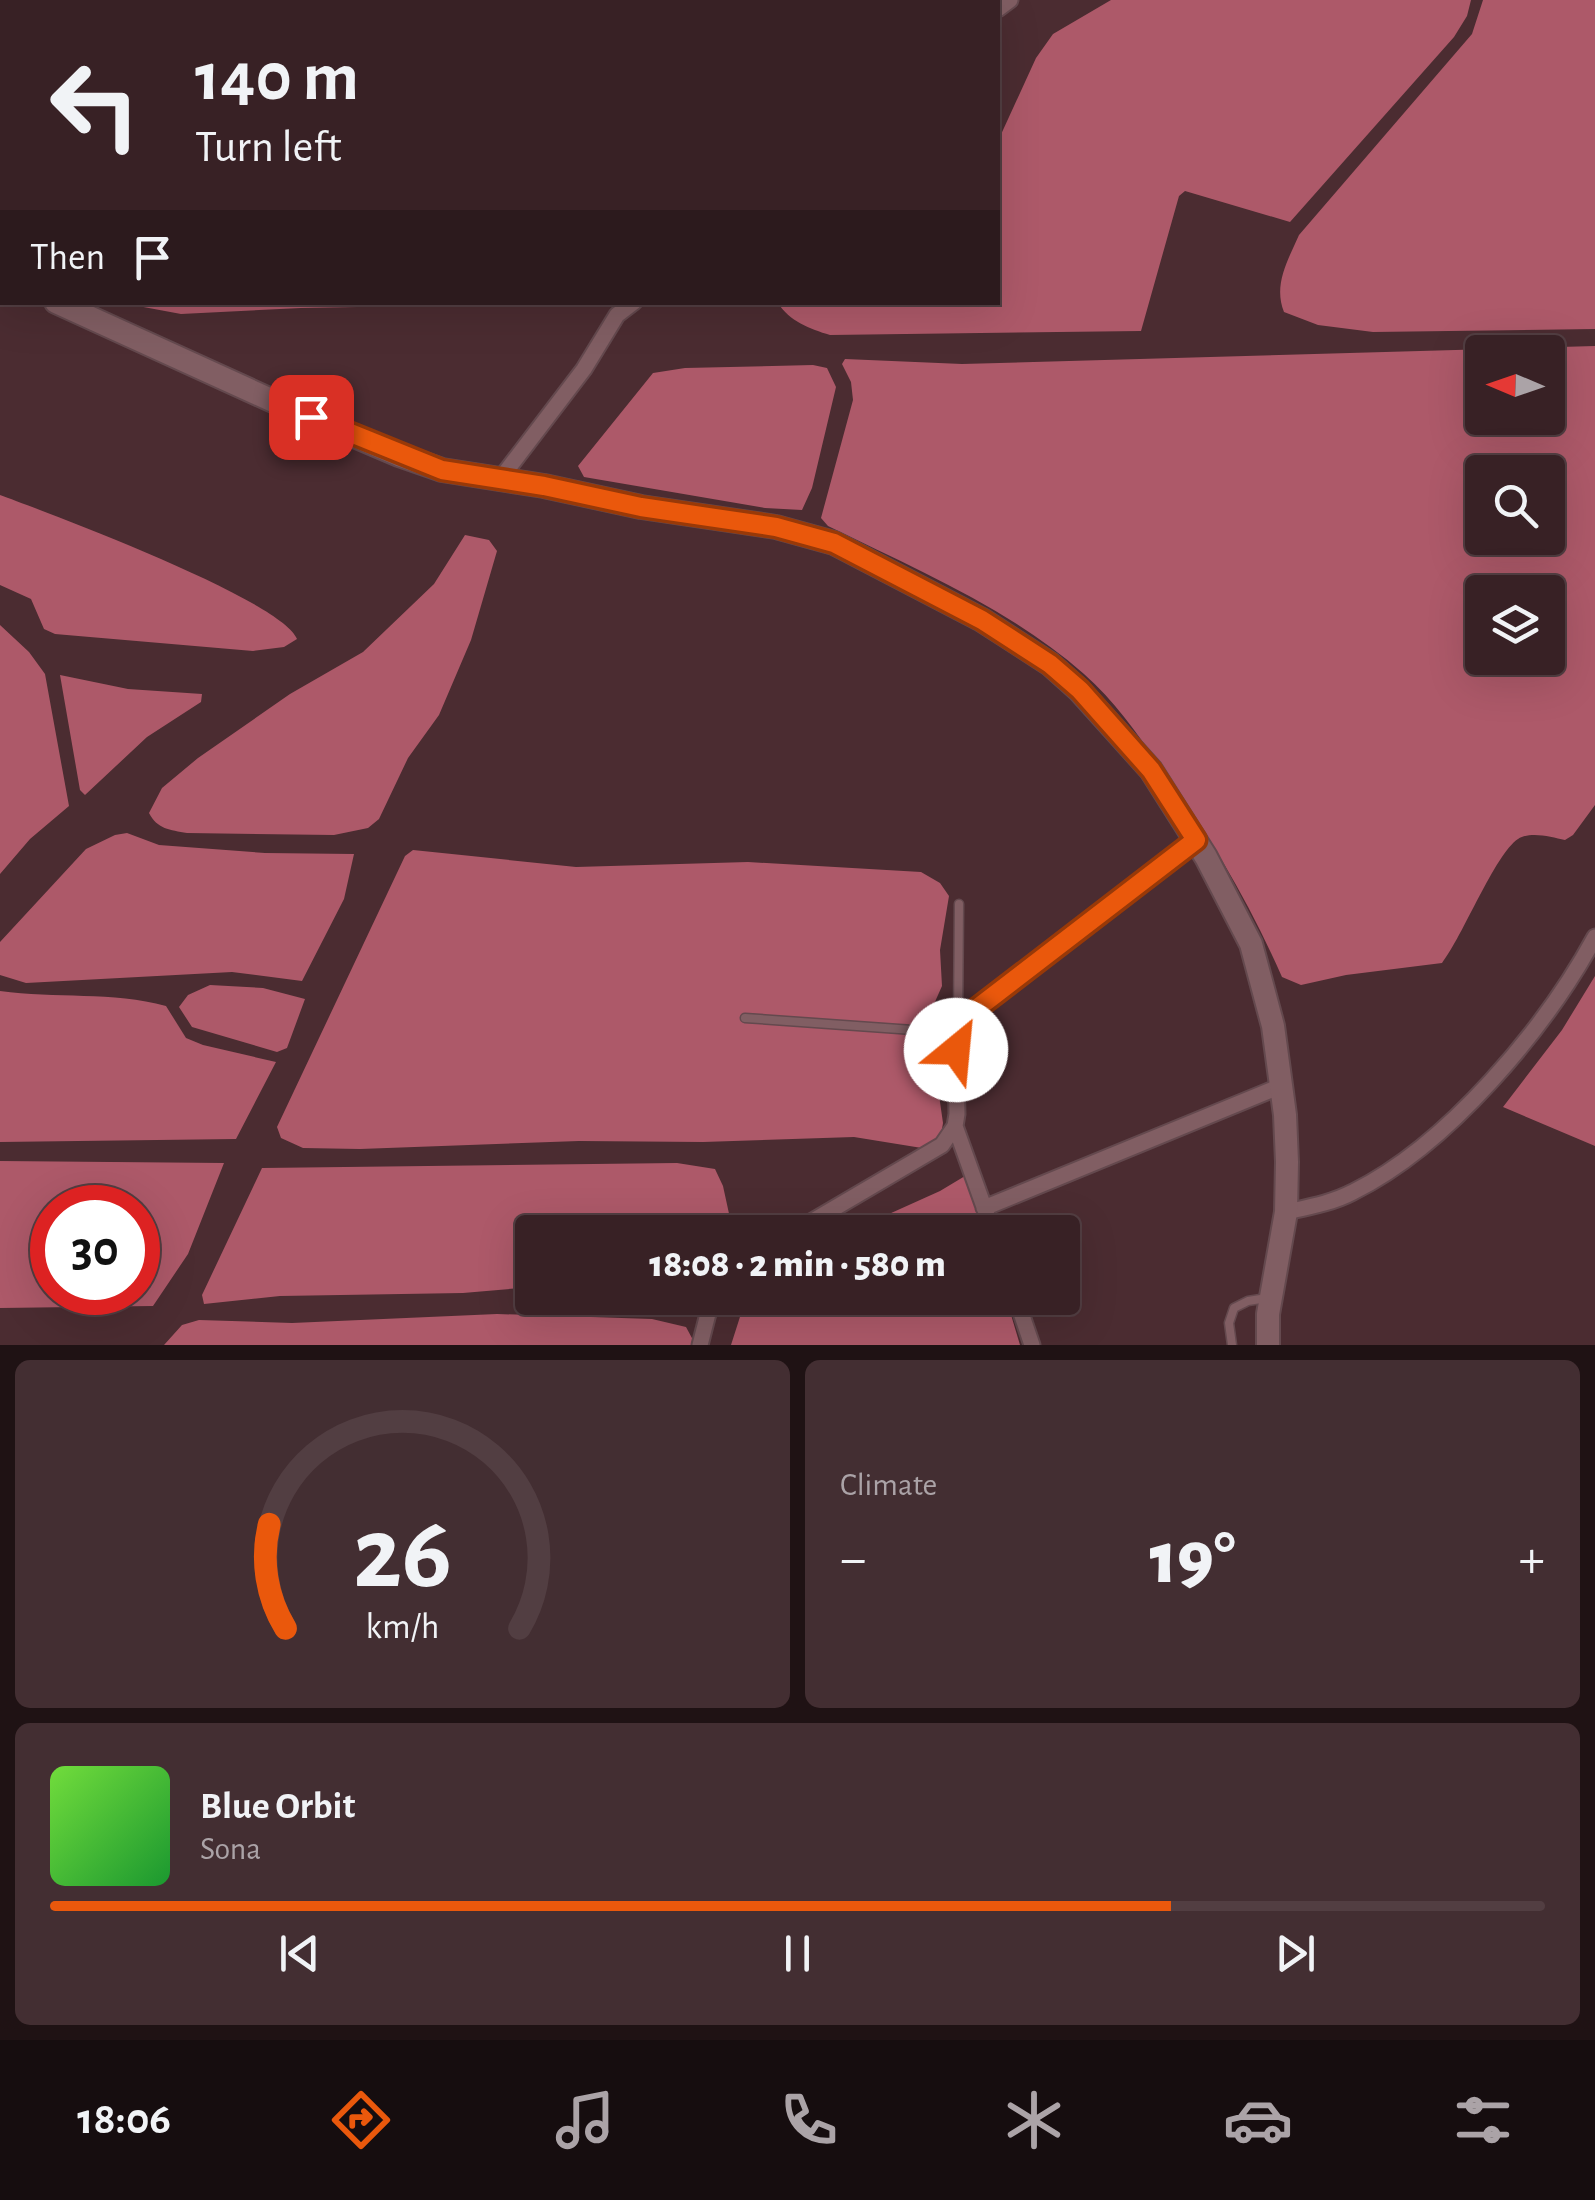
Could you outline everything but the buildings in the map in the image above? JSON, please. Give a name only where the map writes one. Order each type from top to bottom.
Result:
[{"type":"street","points":[[63,305],[399,455],[442,470],[806,533],[834,543],[982,620],[1050,664],[1080,690],[1151,770],[1196,840],[1251,944],[1273,1026],[1287,1162],[1286,1212],[1271,1298],[1268,1345]]},
{"type":"street","points":[[501,478],[584,369],[618,315],[630,305]]},
{"type":"street","points":[[987,1215],[955,1126],[957,1028],[1196,840]]},
{"type":"street","points":[[1286,1212],[1334,1201],[1353,1192],[1434,1136],[1542,1022],[1595,938]]},
{"type":"street","points":[[984,1208],[1281,1086]]},
{"type":"street","points":[[823,1215],[942,1145],[955,1126]]},
{"type":"street","points":[[700,1345],[708,1315]]},
{"type":"street","points":[[1022,1315],[1032,1345]]},
{"type":"lane","points":[[745,1018],[957,1028],[958,904]]},
{"type":"lane","points":[[1232,1345],[1229,1324],[1234,1308],[1248,1301],[1271,1298]]},
{"type":"shaded area","points":[[1111,0],[1471,0],[1467,16],[1454,37],[1290,222],[1185,191],[1179,196],[1141,331],[830,335],[788,315],[780,305],[1000,305],[1000,137],[1036,58],[1053,34]]},
{"type":"shaded area","points":[[1483,0],[1595,0],[1595,329],[1373,332],[1318,325],[1284,312],[1281,282],[1299,235],[1472,34]]},
{"type":"shaded area","points":[[133,305],[464,305],[301,308],[181,314]]},
{"type":"shaded area","points":[[1595,346],[1595,805],[1565,840],[1529,835],[1509,848],[1442,963],[1301,985],[1282,977],[1243,898],[1198,822],[1137,734],[1096,685],[1055,651],[994,610],[828,526],[821,518],[853,400],[851,382],[842,364],[845,359],[962,364],[1465,350],[1465,435],[1565,435],[1565,347]]},
{"type":"shaded area","points":[[685,368],[827,368],[836,387],[812,488],[802,510],[765,508],[584,477],[578,466],[653,373]]},
{"type":"shaded area","points":[[0,495],[209,581],[282,622],[297,639],[284,647],[253,651],[55,634],[44,629],[31,599],[0,585]]},
{"type":"shaded area","points":[[465,535],[489,540],[497,551],[471,640],[439,715],[408,758],[379,819],[368,828],[334,835],[187,833],[156,822],[149,813],[162,788],[290,694],[363,652],[434,584]]},
{"type":"shaded area","points":[[0,625],[29,652],[45,674],[69,806],[30,839],[0,874]]},
{"type":"shaded area","points":[[60,675],[128,689],[202,694],[201,702],[147,737],[85,795],[80,790]]},
{"type":"shaded area","points":[[127,833],[159,845],[265,853],[354,854],[344,899],[302,981],[232,972],[26,983],[0,975],[0,942],[86,849]]},
{"type":"shaded area","points":[[413,850],[576,867],[748,862],[921,872],[940,883],[949,896],[940,950],[942,986],[934,1004],[933,1053],[943,1123],[940,1141],[928,1149],[854,1137],[360,1149],[303,1148],[281,1138],[277,1127],[405,856]]},
{"type":"shaded area","points":[[1595,976],[1595,1146],[1503,1107],[1562,1030]]},
{"type":"shaded area","points":[[210,985],[263,988],[305,999],[287,1048],[277,1052],[192,1027],[179,1007],[188,995]]},
{"type":"shaded area","points":[[0,991],[125,998],[166,1006],[186,1038],[276,1062],[236,1139],[0,1142]]},
{"type":"shaded area","points":[[0,1161],[224,1163],[188,1254],[160,1296],[160,1185],[30,1185],[30,1308],[0,1308]]},
{"type":"shaded area","points":[[677,1163],[715,1169],[729,1215],[515,1215],[515,1288],[280,1296],[204,1304],[202,1295],[262,1168]]},
{"type":"shaded area","points":[[965,1176],[979,1215],[887,1215]]},
{"type":"shaded area","points":[[497,1314],[652,1319],[686,1327],[693,1340],[692,1345],[164,1345],[182,1325],[199,1320],[292,1323]]},
{"type":"shaded area","points":[[741,1315],[1011,1315],[1020,1345],[731,1345]]},
{"type":"route","points":[[311,417],[442,470],[806,533],[834,543],[982,620],[1050,664],[1080,690],[1151,770],[1196,840],[958,1023],[956,1050]]}]
